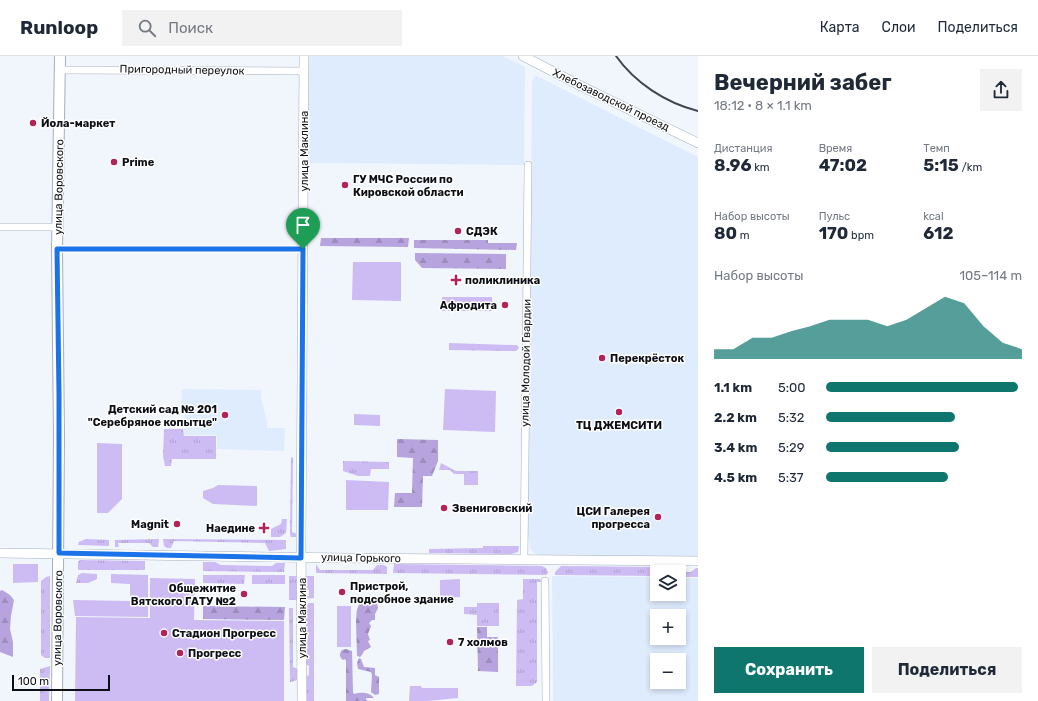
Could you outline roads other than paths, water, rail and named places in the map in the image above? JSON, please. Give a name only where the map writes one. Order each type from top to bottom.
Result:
[{"type":"main road","name":"улица Воровского","points":[[57,701],[59,394],[57,249],[60,56]]},
{"type":"street","name":"улица Маклина","points":[[302,701],[301,558],[304,56]]},
{"type":"street","name":"Хлебозаводской проезд","points":[[523,56],[698,143]]},
{"type":"street","name":"Пригородный переулок","points":[[60,70],[304,71]]},
{"type":"street","name":"улица Молодой Гвардии","points":[[524,560],[528,165]]},
{"type":"street","points":[[0,227],[58,227]]},
{"type":"street","points":[[57,249],[303,249]]},
{"type":"street","name":"улица Горького","points":[[0,553],[301,558],[698,561]]},
{"type":"street","points":[[545,581],[546,701]]},
{"type":"railway","points":[[616,56],[632,75],[652,91],[674,103],[698,111]]},
{"type":"place","name":"Йола-маркет","points":[[33,123]]},
{"type":"place","name":"Prime","points":[[114,162]]},
{"type":"place","name":"ГУ МЧС России по Кировской области","points":[[345,185]]},
{"type":"place","name":"СДЭК","points":[[458,231]]},
{"type":"place","name":"поликлиника","points":[[456,280]]},
{"type":"place","name":"Афродита","points":[[505,305]]},
{"type":"place","name":"Перекрёсток","points":[[602,358]]},
{"type":"place","name":"ТЦ ДЖЕМСИТИ","points":[[619,412]]},
{"type":"place","name":"Детский сад № 201 \"Серебряное копытце\"","points":[[225,415]]},
{"type":"place","name":"Звениговский","points":[[444,508]]},
{"type":"place","name":"ЦСИ Галерея прогресса","points":[[658,517]]},
{"type":"place","name":"Magnit","points":[[177,524]]},
{"type":"place","name":"Наедине","points":[[264,528]]},
{"type":"place","name":"Пристрой, подсобное здание","points":[[342,592]]},
{"type":"place","name":"Общежитие Вятского ГАТУ №2","points":[[244,594]]},
{"type":"place","name":"Стадион Прогресс","points":[[164,633]]},
{"type":"place","name":"7 холмов","points":[[450,642]]},
{"type":"place","name":"Прогресс","points":[[180,653]]}]
